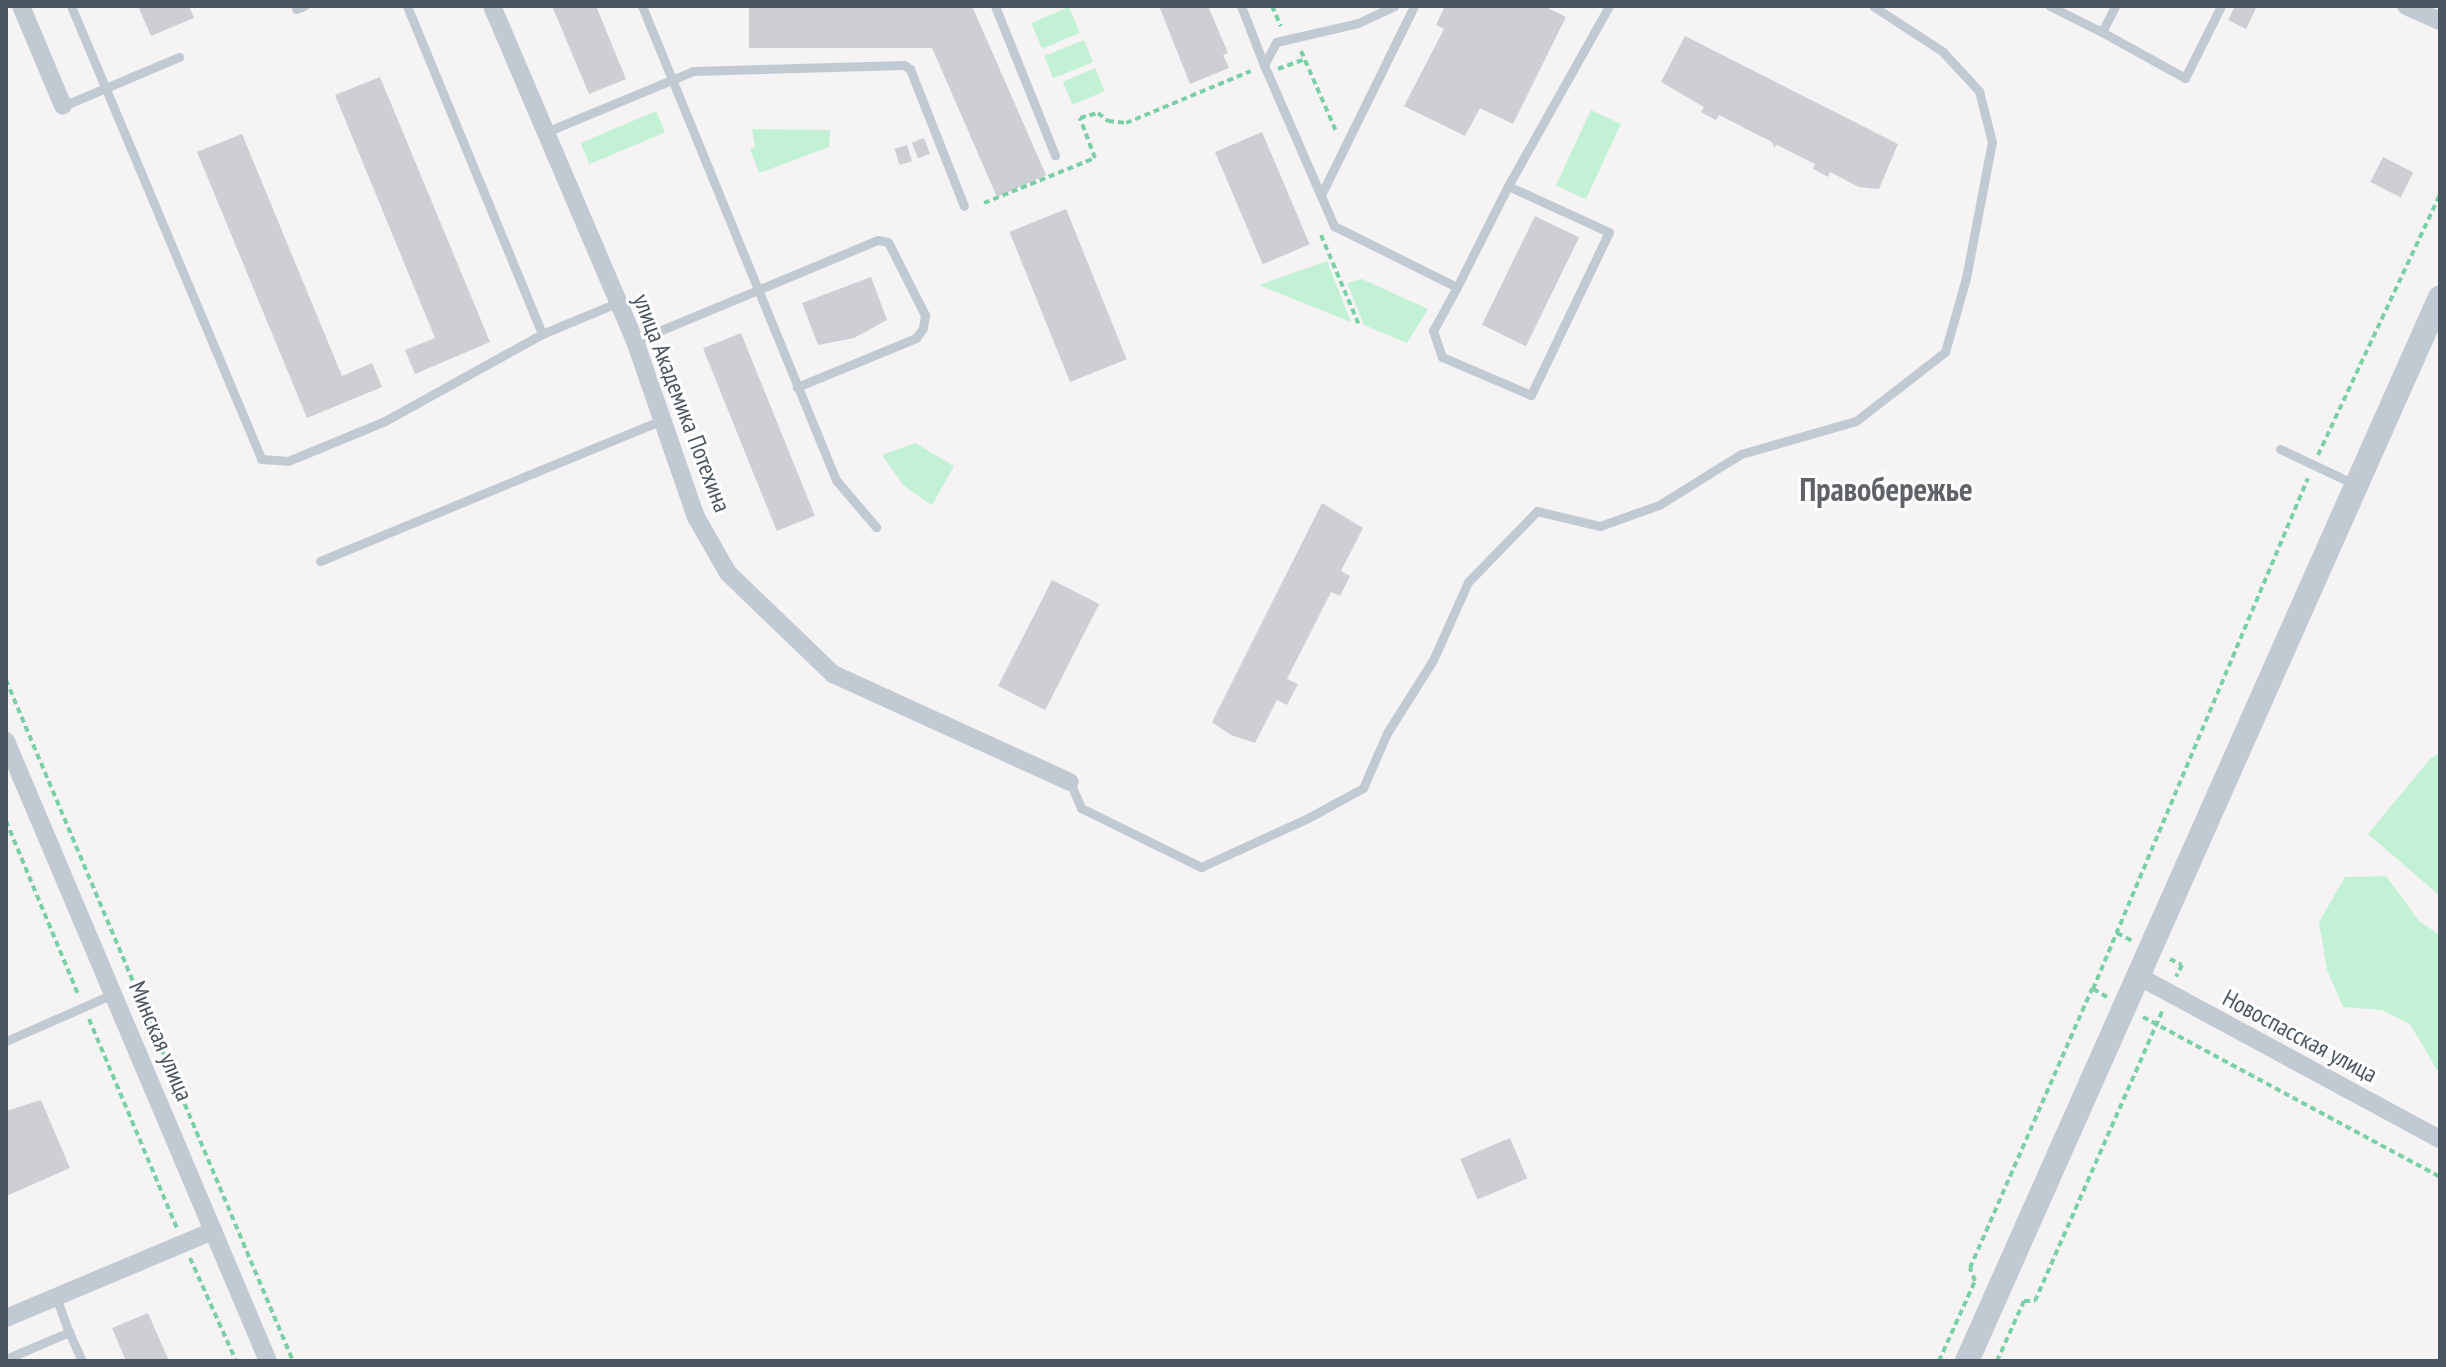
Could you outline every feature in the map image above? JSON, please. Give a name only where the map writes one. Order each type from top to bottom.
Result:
[{"type":"street","points":[[21,6],[63,106]]},
{"type":"street","name":"улица Академика Потехина","points":[[492,6],[635,341],[660,421],[696,517],[728,573],[833,674],[1070,782]]},
{"type":"street","points":[[2406,6],[2440,21]]},
{"type":"street","points":[[1967,1361],[2440,297]]},
{"type":"street","name":"Минская улица","points":[[6,741],[268,1361]]},
{"type":"street","name":"Новоспасская улица","points":[[2138,976],[2440,1139]]},
{"type":"street","points":[[6,1318],[213,1231]]},
{"type":"lane","points":[[71,6],[261,459],[275,464],[288,461],[385,421],[542,334],[619,302]]},
{"type":"lane","points":[[407,6],[542,334]]},
{"type":"lane","points":[[642,6],[836,480],[876,527]]},
{"type":"lane","points":[[995,6],[1055,155]]},
{"type":"lane","points":[[1241,6],[1334,226],[1457,287]]},
{"type":"lane","points":[[1266,69],[1267,50],[1288,39],[1358,23],[1394,6]]},
{"type":"lane","points":[[1321,195],[1414,6]]},
{"type":"lane","points":[[1508,186],[1609,232],[1531,395],[1442,357],[1433,331],[1508,186],[1609,6]]},
{"type":"lane","points":[[1070,782],[1081,808],[1201,867],[1308,818],[1363,788],[1387,733],[1433,660],[1468,582],[1537,511],[1600,526],[1659,505],[1741,454],[1856,421],[1945,352],[1966,278],[1992,142],[1979,91],[1942,51],[1873,6]]},
{"type":"lane","points":[[2050,6],[2185,78],[2221,6]]},
{"type":"lane","points":[[2102,32],[2115,6]]},
{"type":"lane","points":[[63,106],[179,57]]},
{"type":"lane","points":[[546,132],[675,82],[693,71],[904,65],[910,69],[964,206]]},
{"type":"lane","points":[[635,341],[878,240],[896,247],[925,315],[916,338],[797,387]]},
{"type":"lane","points":[[320,561],[660,421]]},
{"type":"lane","points":[[2280,449],[2356,485]]},
{"type":"lane","points":[[6,1041],[115,993]]},
{"type":"lane","points":[[56,1297],[82,1361]]},
{"type":"lane","points":[[6,1359],[69,1332]]},
{"type":"path","points":[[1272,6],[1288,39],[1306,59],[1344,148]]},
{"type":"path","points":[[984,203],[1095,158],[1080,118],[1098,113],[1108,121],[1126,123],[1266,69],[1306,59]]},
{"type":"path","points":[[6,680],[293,1361]]},
{"type":"path","points":[[6,821],[183,1243],[236,1361]]},
{"type":"path","points":[[1997,1361],[2024,1301],[2035,1301],[2182,965],[2117,933]]},
{"type":"path","points":[[1939,1361],[1975,1281],[1970,1268],[2093,989]]},
{"type":"green space","points":[[1069,7],[1080,33],[1042,49],[1031,23]]},
{"type":"green space","points":[[1084,40],[1093,62],[1053,78],[1044,56]]},
{"type":"green space","points":[[1095,68],[1105,91],[1073,105],[1063,82]]},
{"type":"green space","points":[[1591,110],[1621,124],[1586,199],[1556,185]]},
{"type":"green space","points":[[656,111],[665,132],[590,164],[581,143]]},
{"type":"green space","points":[[752,129],[830,130],[829,147],[759,173],[750,149],[755,147]]},
{"type":"green space","points":[[1327,261],[1351,322],[1259,285]]},
{"type":"green space","points":[[1362,279],[1428,309],[1407,343],[1364,325],[1347,283]]},
{"type":"green space","points":[[915,443],[954,466],[932,505],[904,486],[882,455]]},
{"type":"green space","points":[[2440,753],[2440,896],[2368,834],[2430,759]]},
{"type":"green space","points":[[2386,876],[2419,921],[2440,935],[2440,1075],[2410,1024],[2382,1010],[2343,1007],[2327,970],[2319,922],[2345,877]]},
{"type":"building","points":[[138,6],[189,6],[194,18],[151,36]]},
{"type":"building","points":[[552,6],[596,6],[626,79],[589,94]]},
{"type":"building","points":[[749,6],[972,6],[1046,175],[997,197],[932,48],[749,48]]},
{"type":"building","points":[[1159,6],[1208,6],[1228,53],[1223,55],[1229,68],[1190,84]]},
{"type":"building","points":[[1445,6],[1544,6],[1566,17],[1513,124],[1480,108],[1465,136],[1404,106],[1444,29],[1436,25]]},
{"type":"building","points":[[2235,6],[2257,6],[2246,29],[2228,20]]},
{"type":"building","points":[[1685,36],[1898,144],[1879,189],[1859,187],[1830,172],[1828,177],[1813,169],[1815,164],[1777,145],[1774,148],[1772,142],[1719,115],[1716,120],[1701,112],[1704,107],[1661,82]]},
{"type":"building","points":[[380,77],[490,342],[415,374],[405,350],[435,338],[335,95]]},
{"type":"building","points":[[1262,132],[1310,244],[1263,264],[1215,152]]},
{"type":"building","points":[[242,134],[342,376],[372,363],[382,387],[307,418],[197,152]]},
{"type":"building","points":[[924,138],[930,154],[918,159],[912,143]]},
{"type":"building","points":[[907,145],[912,161],[900,165],[895,149]]},
{"type":"building","points":[[2383,157],[2413,172],[2401,197],[2370,182]]},
{"type":"building","points":[[1066,209],[1127,359],[1070,382],[1009,232]]},
{"type":"building","points":[[1535,216],[1579,237],[1526,346],[1482,325]]},
{"type":"building","points":[[871,277],[887,320],[854,338],[818,345],[802,303]]},
{"type":"building","points":[[741,333],[815,516],[777,531],[703,348]]},
{"type":"building","points":[[1322,503],[1363,528],[1341,571],[1350,576],[1340,596],[1331,592],[1287,679],[1298,684],[1287,705],[1277,700],[1255,743],[1231,735],[1212,722]]},
{"type":"building","points":[[1052,580],[1099,604],[1045,710],[998,686]]},
{"type":"building","points":[[41,1100],[70,1168],[6,1196],[6,1111]]},
{"type":"building","points":[[1510,1138],[1527,1179],[1477,1200],[1460,1159]]},
{"type":"building","points":[[148,1313],[169,1361],[126,1361],[112,1328]]},
{"type":"district","name":"Правобережье","points":[[1886,489]]}]
